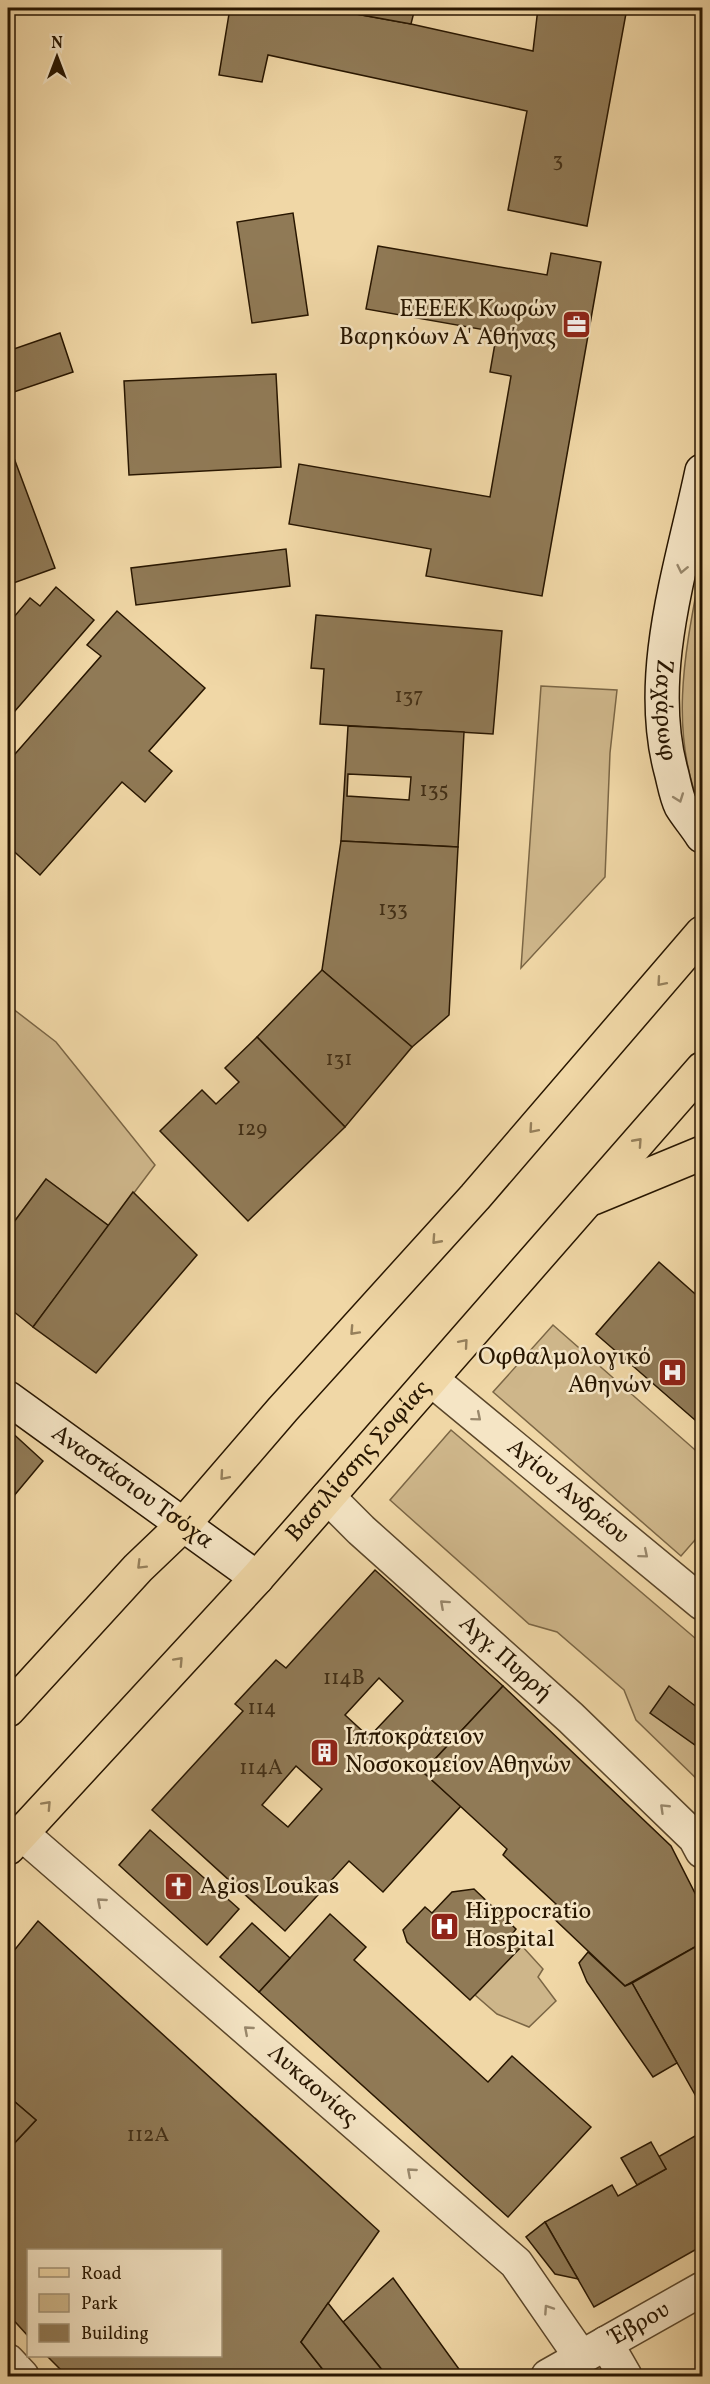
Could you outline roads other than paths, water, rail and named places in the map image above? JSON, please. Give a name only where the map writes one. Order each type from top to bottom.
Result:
[{"type":"main road","points":[[8,1710],[138,1568],[183,1525],[283,1409],[475,1197],[702,933]]},
{"type":"main road","name":"Βασιλίσσης Σοφίας","points":[[14,1840],[257,1578],[702,1070]]},
{"type":"main road","points":[[586,1202],[702,1153]]},
{"type":"street","name":"Ζαχάρωφ","points":[[702,471],[663,658],[661,696],[662,732],[681,806],[702,836]]},
{"type":"street","name":"Αγίου Ανδρέου","points":[[432,1380],[702,1603]]},
{"type":"street","name":"Αναστάσιου Τσόχα","points":[[8,1398],[257,1578]]},
{"type":"street","name":"Αγγ. Πυρρή","points":[[328,1497],[361,1530],[571,1718],[700,1841]]},
{"type":"street","name":"Λυκαονίας","points":[[14,1840],[516,2263],[593,2350],[625,2376]]},
{"type":"street","name":"Έβρου","points":[[548,2376],[702,2289]]},
{"type":"street","points":[[8,2361],[22,2376]]},
{"type":"place","name":"ΕΕΕΕΚ Κωφών Βαρηκόων Α' Αθήνας","points":[[577,324]]},
{"type":"place","name":"Οφθαλμολογικό Αθηνών","points":[[672,1372]]},
{"type":"place","name":"Ιπποκράτειον Νοσοκομείον Αθηνών","points":[[324,1752]]},
{"type":"place","name":"Agios Loukas","points":[[179,1887]]},
{"type":"place","name":"Hippocratio Hospital","points":[[444,1926]]}]
